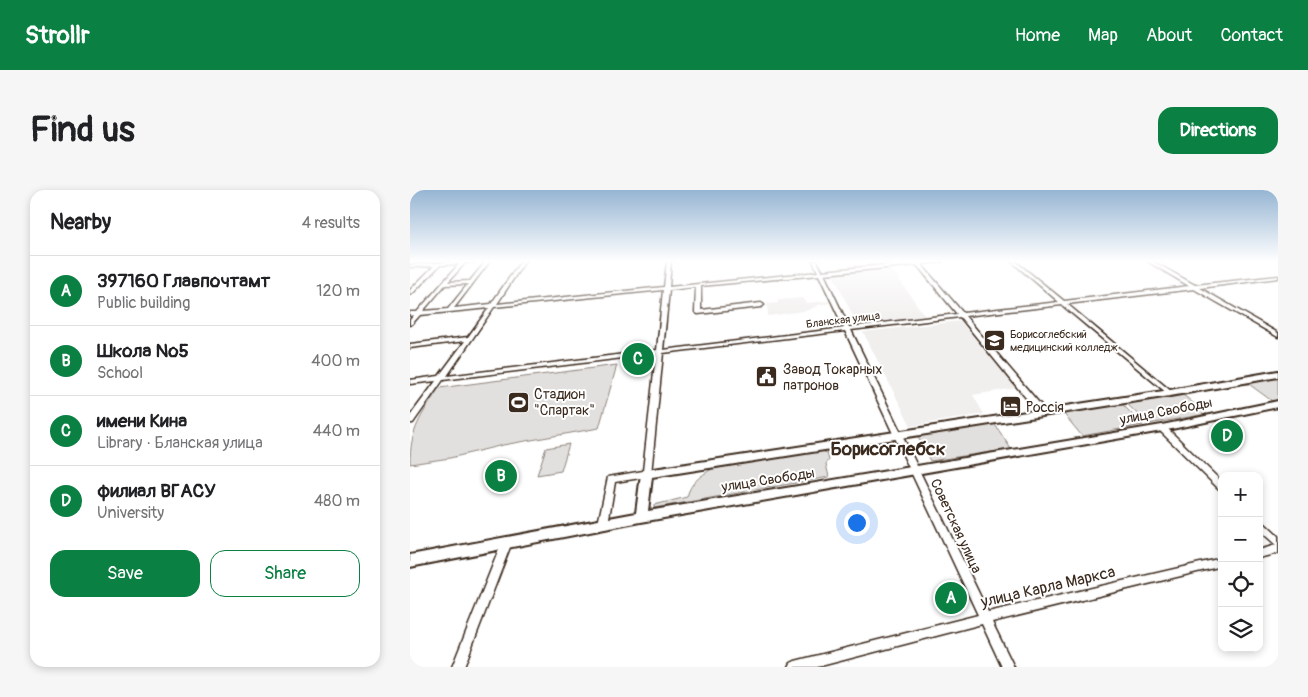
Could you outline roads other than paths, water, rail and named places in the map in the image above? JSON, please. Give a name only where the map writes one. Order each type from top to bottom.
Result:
[{"type":"main road","name":"улица Свободы","points":[[647,474],[1170,393],[1278,374]]},
{"type":"main road","name":"улица Свободы","points":[[410,561],[641,516],[1162,428],[1278,404]]},
{"type":"main road","points":[[641,516],[647,474]]},
{"type":"street","points":[[410,323],[443,284],[454,283]]},
{"type":"street","points":[[449,311],[471,283]]},
{"type":"street","points":[[410,420],[470,339],[508,283]]},
{"type":"street","points":[[603,524],[612,479],[647,474],[667,283]]},
{"type":"street","points":[[410,314],[717,283]]},
{"type":"street","name":"Советская улица","points":[[826,283],[1008,667]]},
{"type":"street","points":[[935,283],[1042,412]]},
{"type":"street","points":[[1040,283],[1170,393]]},
{"type":"street","points":[[1188,283],[1278,336]]},
{"type":"street","name":"Бланская улица","points":[[410,382],[1226,283]]},
{"type":"street","points":[[699,285],[698,312],[761,305]]},
{"type":"street","points":[[410,293],[413,287]]},
{"type":"street","points":[[410,346],[470,339]]},
{"type":"street","points":[[1162,428],[1218,483]]},
{"type":"street","points":[[1263,528],[1278,542]]},
{"type":"street","points":[[458,667],[507,542]]},
{"type":"street","points":[[1263,553],[1278,549]]},
{"type":"street","name":"улица Карла Маркса","points":[[795,667],[985,618],[1218,563]]},
{"type":"place","name":"Борисоглебский медицинский колледж","points":[[994,340]]},
{"type":"place","name":"имени Кина","points":[[638,359]]},
{"type":"place","name":"Завод Токарных патронов","points":[[767,377]]},
{"type":"place","name":"Стадион \"Спартак\"","points":[[518,402]]},
{"type":"place","name":"Россiя","points":[[1010,407]]},
{"type":"place","name":"филиал ВГАСУ","points":[[1227,436]]},
{"type":"place","name":"Школа №5","points":[[501,476]]},
{"type":"place","name":"397160 Главпочтамт","points":[[951,598]]},
{"type":"district","name":"Борисоглебск","points":[[888,449]]}]
